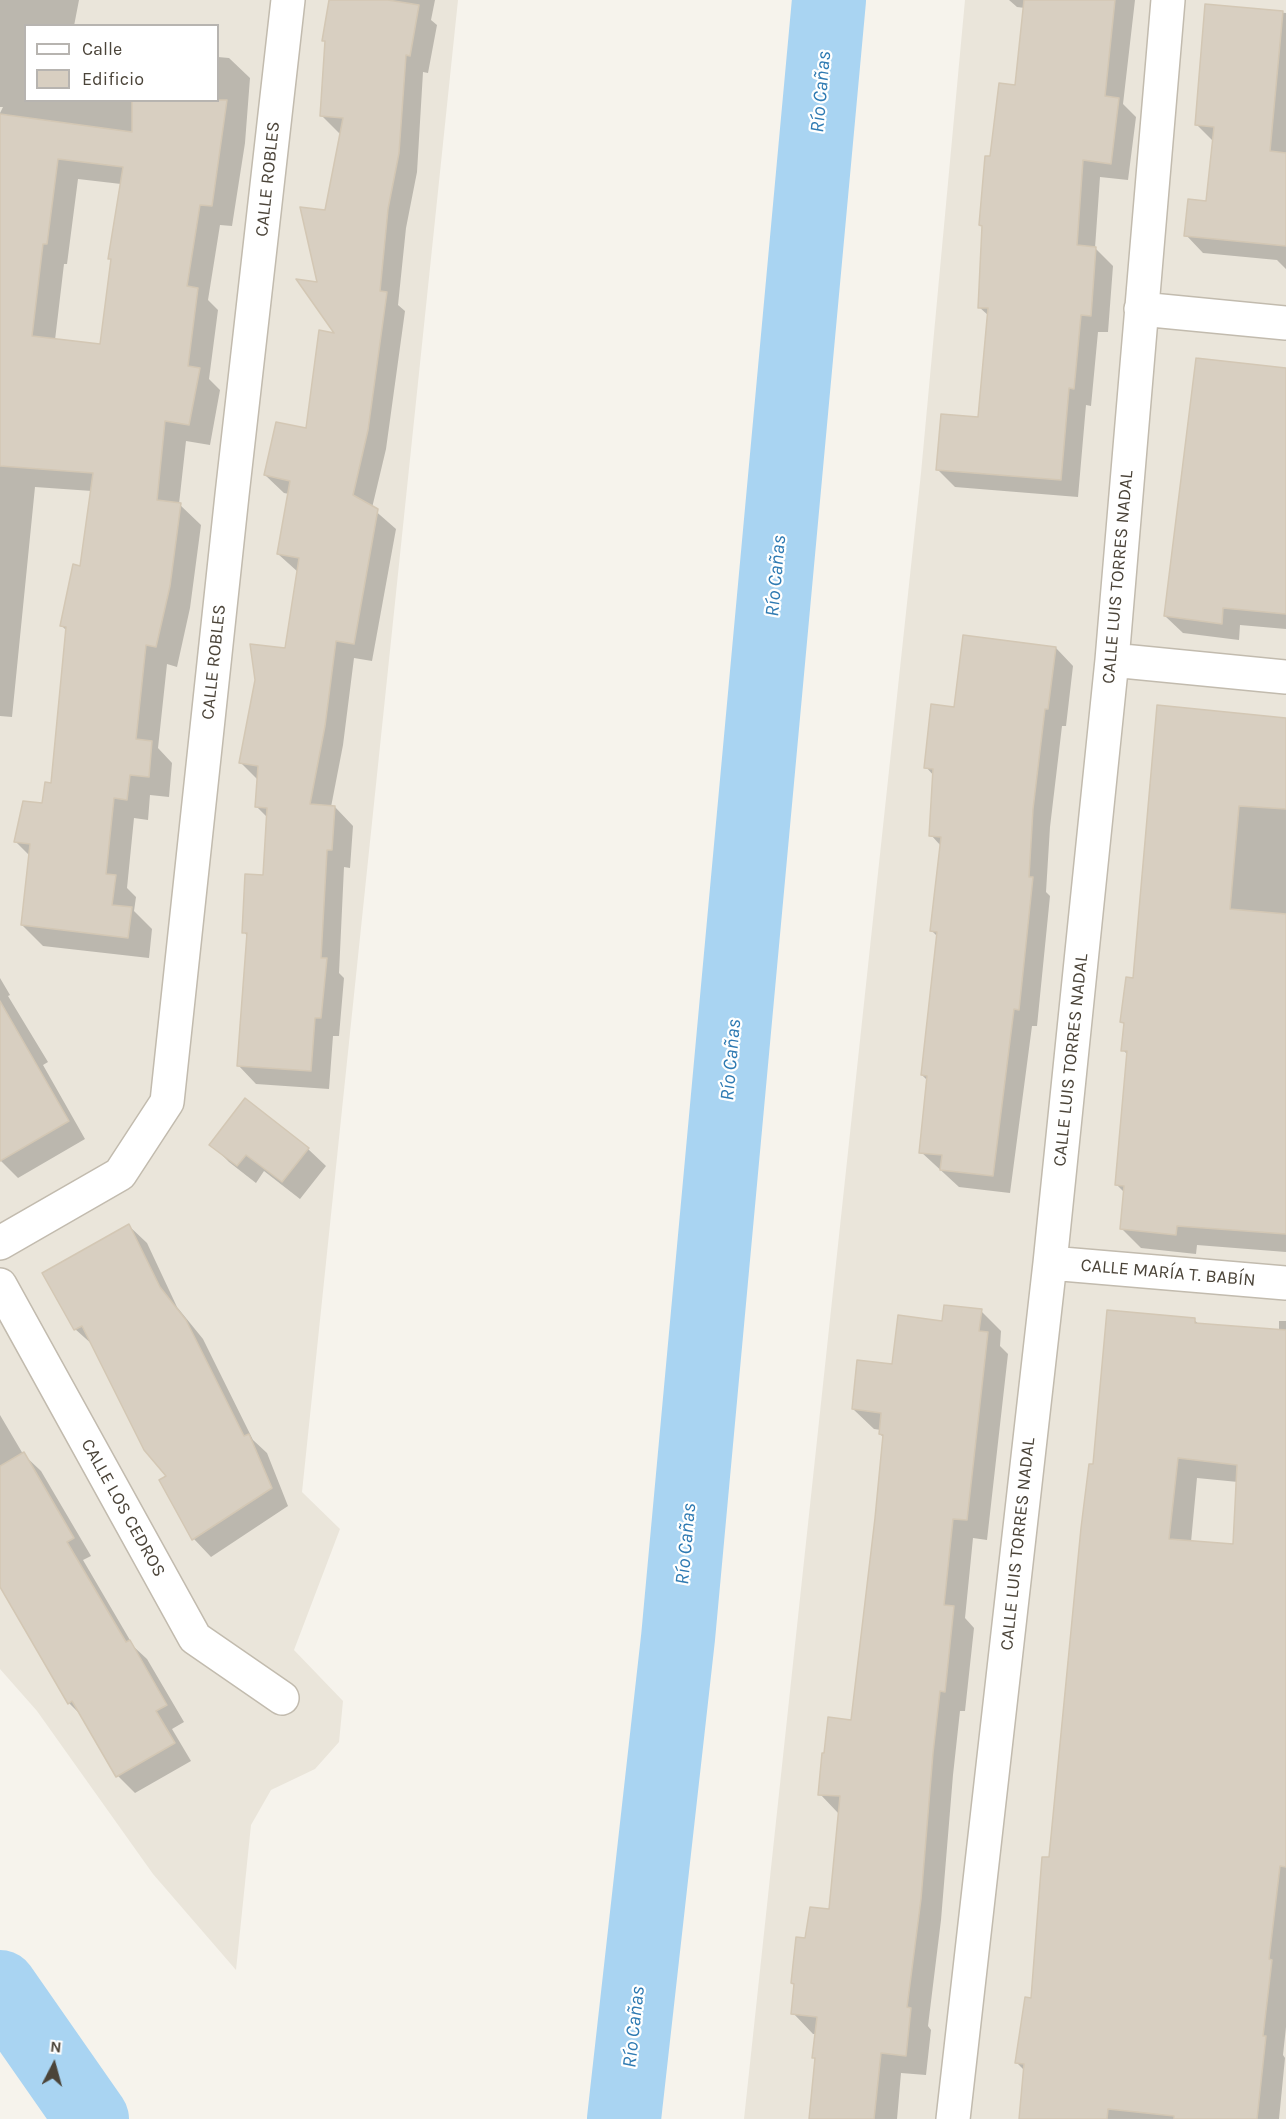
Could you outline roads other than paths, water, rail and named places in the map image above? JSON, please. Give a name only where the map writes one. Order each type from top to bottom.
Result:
[{"type":"street","name":"CALLE ROBLES","points":[[0,1243],[120,1174],[167,1102],[233,483],[288,0]]},
{"type":"street","name":"CALLE LUIS TORRES NADAL","points":[[953,2119],[1050,1263],[1112,660],[1168,0]]},
{"type":"street","points":[[1141,309],[1286,323]]},
{"type":"street","points":[[1112,660],[1286,677]]},
{"type":"street","name":"CALLE MARÍA T. BABÍN","points":[[1050,1263],[1286,1283]]},
{"type":"street","name":"CALLE LOS CEDROS","points":[[0,1285],[195,1638],[282,1698]]},
{"type":"waterway","name":"Río Cañas","points":[[624,2119],[678,1638],[829,0]]},
{"type":"waterway","points":[[0,1987],[92,2119]]}]
